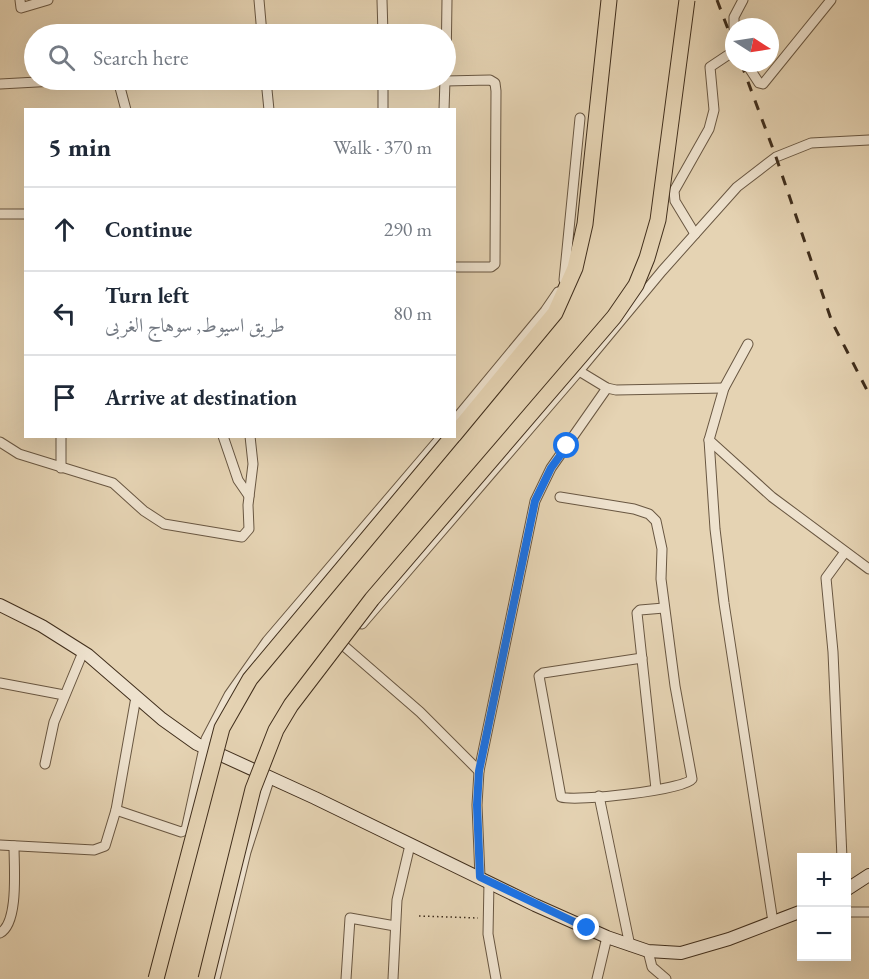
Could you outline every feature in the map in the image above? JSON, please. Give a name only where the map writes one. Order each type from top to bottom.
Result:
[{"type":"highway","points":[[456,434],[555,313],[575,268],[585,224],[609,0]]},
{"type":"highway","points":[[206,979],[253,789],[276,730],[291,705],[372,599],[614,317],[636,285],[658,220],[687,0]]},
{"type":"highway","points":[[156,979],[222,728],[233,706],[250,679],[452,438]]},
{"type":"main road","points":[[0,605],[83,652],[186,738],[630,946],[669,953],[690,951],[797,913]]},
{"type":"main road","points":[[851,887],[869,875]]},
{"type":"street","points":[[20,0],[21,8],[48,0]]},
{"type":"street","points":[[259,0],[261,24]]},
{"type":"street","points":[[382,0],[382,24]]},
{"type":"street","points":[[447,0],[447,24]]},
{"type":"street","points":[[734,18],[743,0]]},
{"type":"street","points":[[779,65],[831,0]]},
{"type":"street","points":[[695,234],[675,201],[674,191],[710,129],[714,110],[710,67],[725,57]]},
{"type":"street","points":[[752,72],[759,83],[764,84],[774,72]]},
{"type":"street","points":[[456,80],[490,80],[495,83],[496,91],[495,264],[491,267],[456,267]]},
{"type":"street","points":[[0,84],[24,83]]},
{"type":"street","points":[[121,90],[125,108]]},
{"type":"street","points":[[267,90],[268,108]]},
{"type":"street","points":[[383,90],[383,108]]},
{"type":"street","points":[[444,108],[445,90]]},
{"type":"street","points":[[456,419],[545,311],[564,280],[580,118]]},
{"type":"street","points":[[215,979],[246,852],[262,774],[289,718],[344,646],[737,187],[776,157],[811,143],[869,140]]},
{"type":"street","points":[[0,214],[24,214]]},
{"type":"street","points":[[748,344],[724,388],[710,440],[715,530],[724,603],[773,922]]},
{"type":"street","points":[[579,371],[607,388],[724,388]]},
{"type":"street","points":[[496,979],[487,918],[477,805],[479,771],[535,501],[551,468],[607,388]]},
{"type":"street","points":[[61,438],[61,468]]},
{"type":"street","points":[[224,438],[238,480],[249,496]]},
{"type":"street","points":[[0,442],[19,454],[112,483],[144,511],[164,524],[243,537],[249,532],[249,496],[253,464],[250,438]]},
{"type":"street","points":[[116,810],[184,831],[203,747],[222,706],[267,641],[440,438]]},
{"type":"street","points":[[710,440],[772,497],[869,569]]},
{"type":"street","points":[[560,497],[634,509],[649,514],[656,522],[662,549],[664,608],[692,779],[687,784],[656,789],[564,798],[559,794],[539,676],[543,673],[642,658]]},
{"type":"street","points":[[842,853],[833,652],[826,578],[845,552]]},
{"type":"street","points":[[656,789],[638,611],[664,608]]},
{"type":"street","points":[[344,646],[420,712],[479,771]]},
{"type":"street","points":[[45,764],[52,730],[83,652]]},
{"type":"street","points":[[0,683],[64,695]]},
{"type":"street","points":[[0,845],[99,849],[107,843],[116,810],[136,697]]},
{"type":"street","points":[[599,796],[630,946]]},
{"type":"street","points":[[393,979],[399,889],[410,844]]},
{"type":"street","points":[[0,933],[8,928],[13,908],[14,846]]},
{"type":"street","points":[[851,912],[869,912]]},
{"type":"street","points":[[346,979],[350,918],[395,926]]},
{"type":"street","points":[[597,979],[607,937]]},
{"type":"street","points":[[648,951],[652,967],[666,979]]},
{"type":"path","points":[[419,916],[487,918]]},
{"type":"railway","points":[[717,0],[725,21]]},
{"type":"railway","points":[[744,72],[832,322],[869,394]]},
{"type":"route","points":[[567,446],[539,488],[531,515],[525,556],[514,593],[499,681],[479,771],[477,817],[480,877],[587,928]]}]
